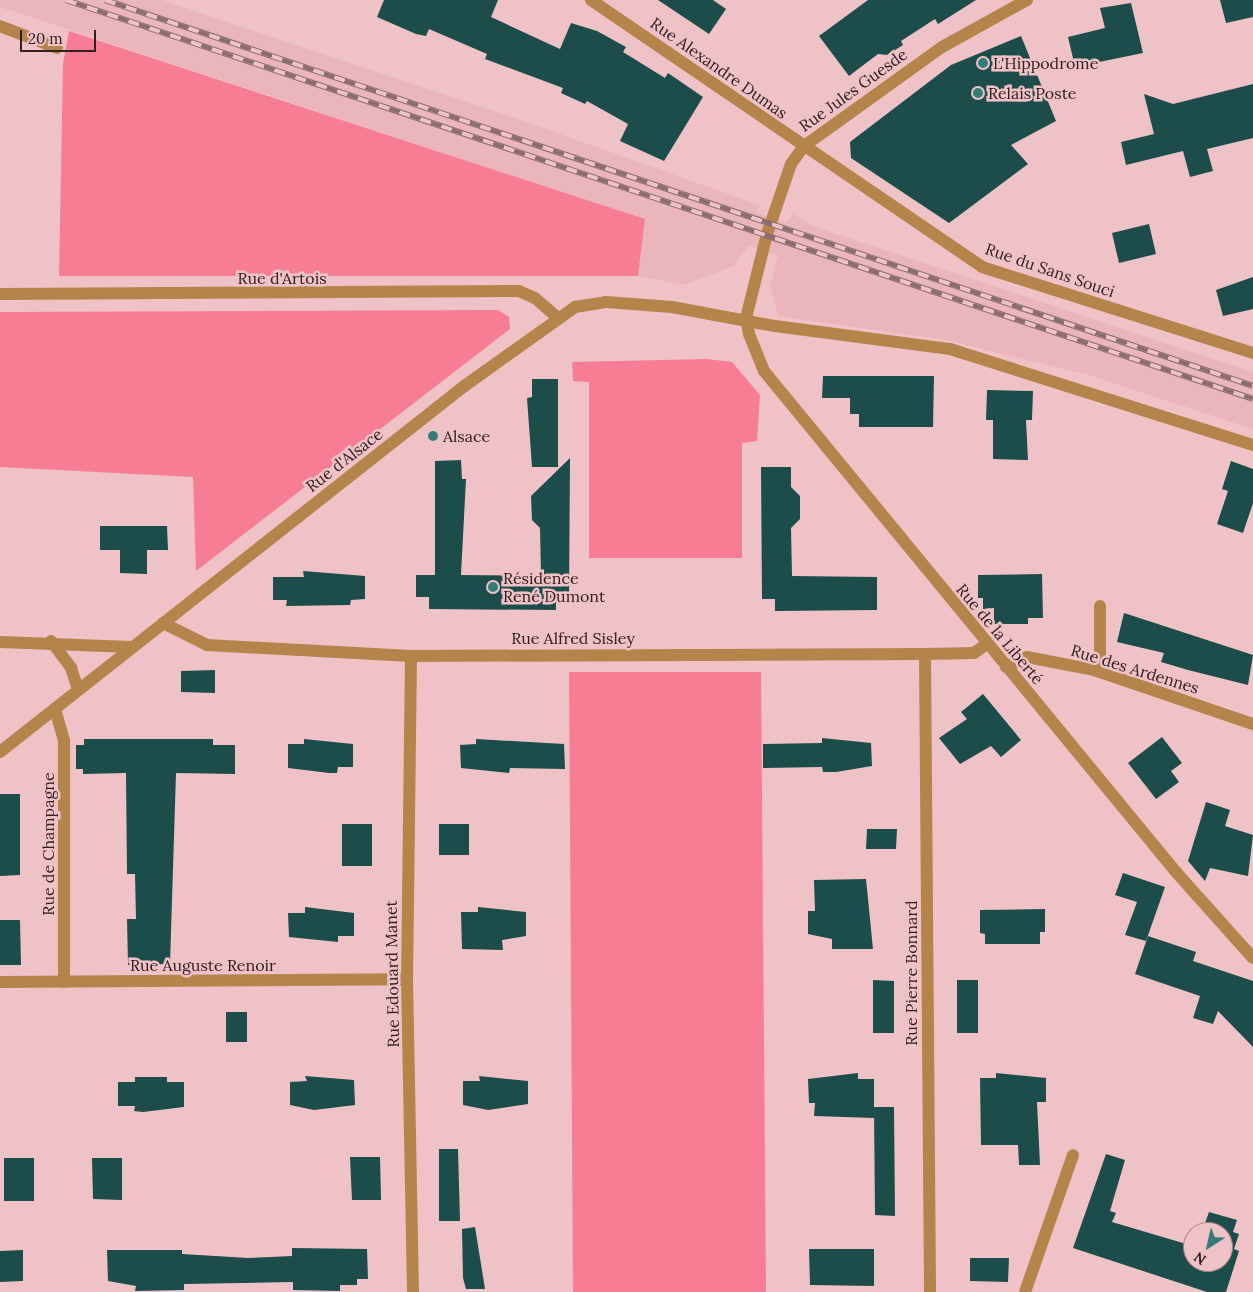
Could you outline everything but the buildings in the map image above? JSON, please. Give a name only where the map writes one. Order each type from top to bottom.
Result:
[{"type":"street","name":"Rue Alexandre Dumas","points":[[591,0],[804,146]]},
{"type":"street","name":"Rue Jules Guesde","points":[[746,318],[766,234],[791,164],[804,146],[942,46],[1027,0]]},
{"type":"street","points":[[0,26],[57,48]]},
{"type":"street","name":"Rue du Sans Souci","points":[[804,146],[982,267],[1253,353]]},
{"type":"street","name":"Rue d'Artois","points":[[0,294],[519,291],[536,298],[556,317]]},
{"type":"street","name":"Rue d'Alsace","points":[[0,752],[131,647],[556,317],[575,307],[606,302],[746,318],[784,327],[950,349],[1106,395],[1253,445]]},
{"type":"street","name":"Rue de la Liberté","points":[[746,318],[754,353],[764,371],[1006,667],[1253,958]]},
{"type":"street","points":[[1094,670],[1100,656],[1100,606]]},
{"type":"street","name":"Rue Alfred Sisley","points":[[163,623],[207,646],[411,656],[924,654],[974,652],[987,644]]},
{"type":"street","points":[[0,642],[50,641],[131,647]]},
{"type":"street","points":[[50,641],[70,668],[78,690]]},
{"type":"street","name":"Rue Pierre Bonnard","points":[[924,654],[930,1292]]},
{"type":"street","name":"Rue Edouard Manet","points":[[411,656],[407,979],[413,1292]]},
{"type":"street","name":"Rue des Ardennes","points":[[1006,667],[1027,657],[1094,670],[1253,724]]},
{"type":"street","name":"Rue de Champagne","points":[[55,709],[64,741],[64,982]]},
{"type":"street","name":"Rue Auguste Renoir","points":[[0,982],[407,979]]},
{"type":"street","points":[[1025,1292],[1073,1155]]},
{"type":"shaded area","points":[[0,0],[162,0],[521,120],[759,205],[758,213],[786,223],[793,214],[815,227],[1253,372],[1253,429],[1092,376],[946,340],[778,316],[770,286],[778,255],[749,245],[734,266],[684,285],[638,276],[645,219],[0,7]]},
{"type":"shaded area","points":[[69,31],[645,219],[638,276],[59,276],[63,64]]},
{"type":"shaded area","points":[[498,310],[509,317],[510,329],[196,571],[193,477],[0,467],[0,312]]},
{"type":"shaded area","points":[[707,359],[732,362],[760,395],[757,441],[742,443],[742,558],[589,558],[589,382],[573,381],[572,362]]},
{"type":"shaded area","points":[[569,672],[761,672],[766,1292],[573,1292]]},
{"type":"railway","points":[[66,0],[1253,399]]},
{"type":"railway","points":[[105,0],[1253,386]]},
{"type":"place","name":"L'Hippodrome","points":[[983,63]]},
{"type":"place","name":"Relais Poste","points":[[978,93]]},
{"type":"place","name":"Alsace","points":[[433,436]]},
{"type":"place","name":"Résidence René Dumont","points":[[493,587]]}]
